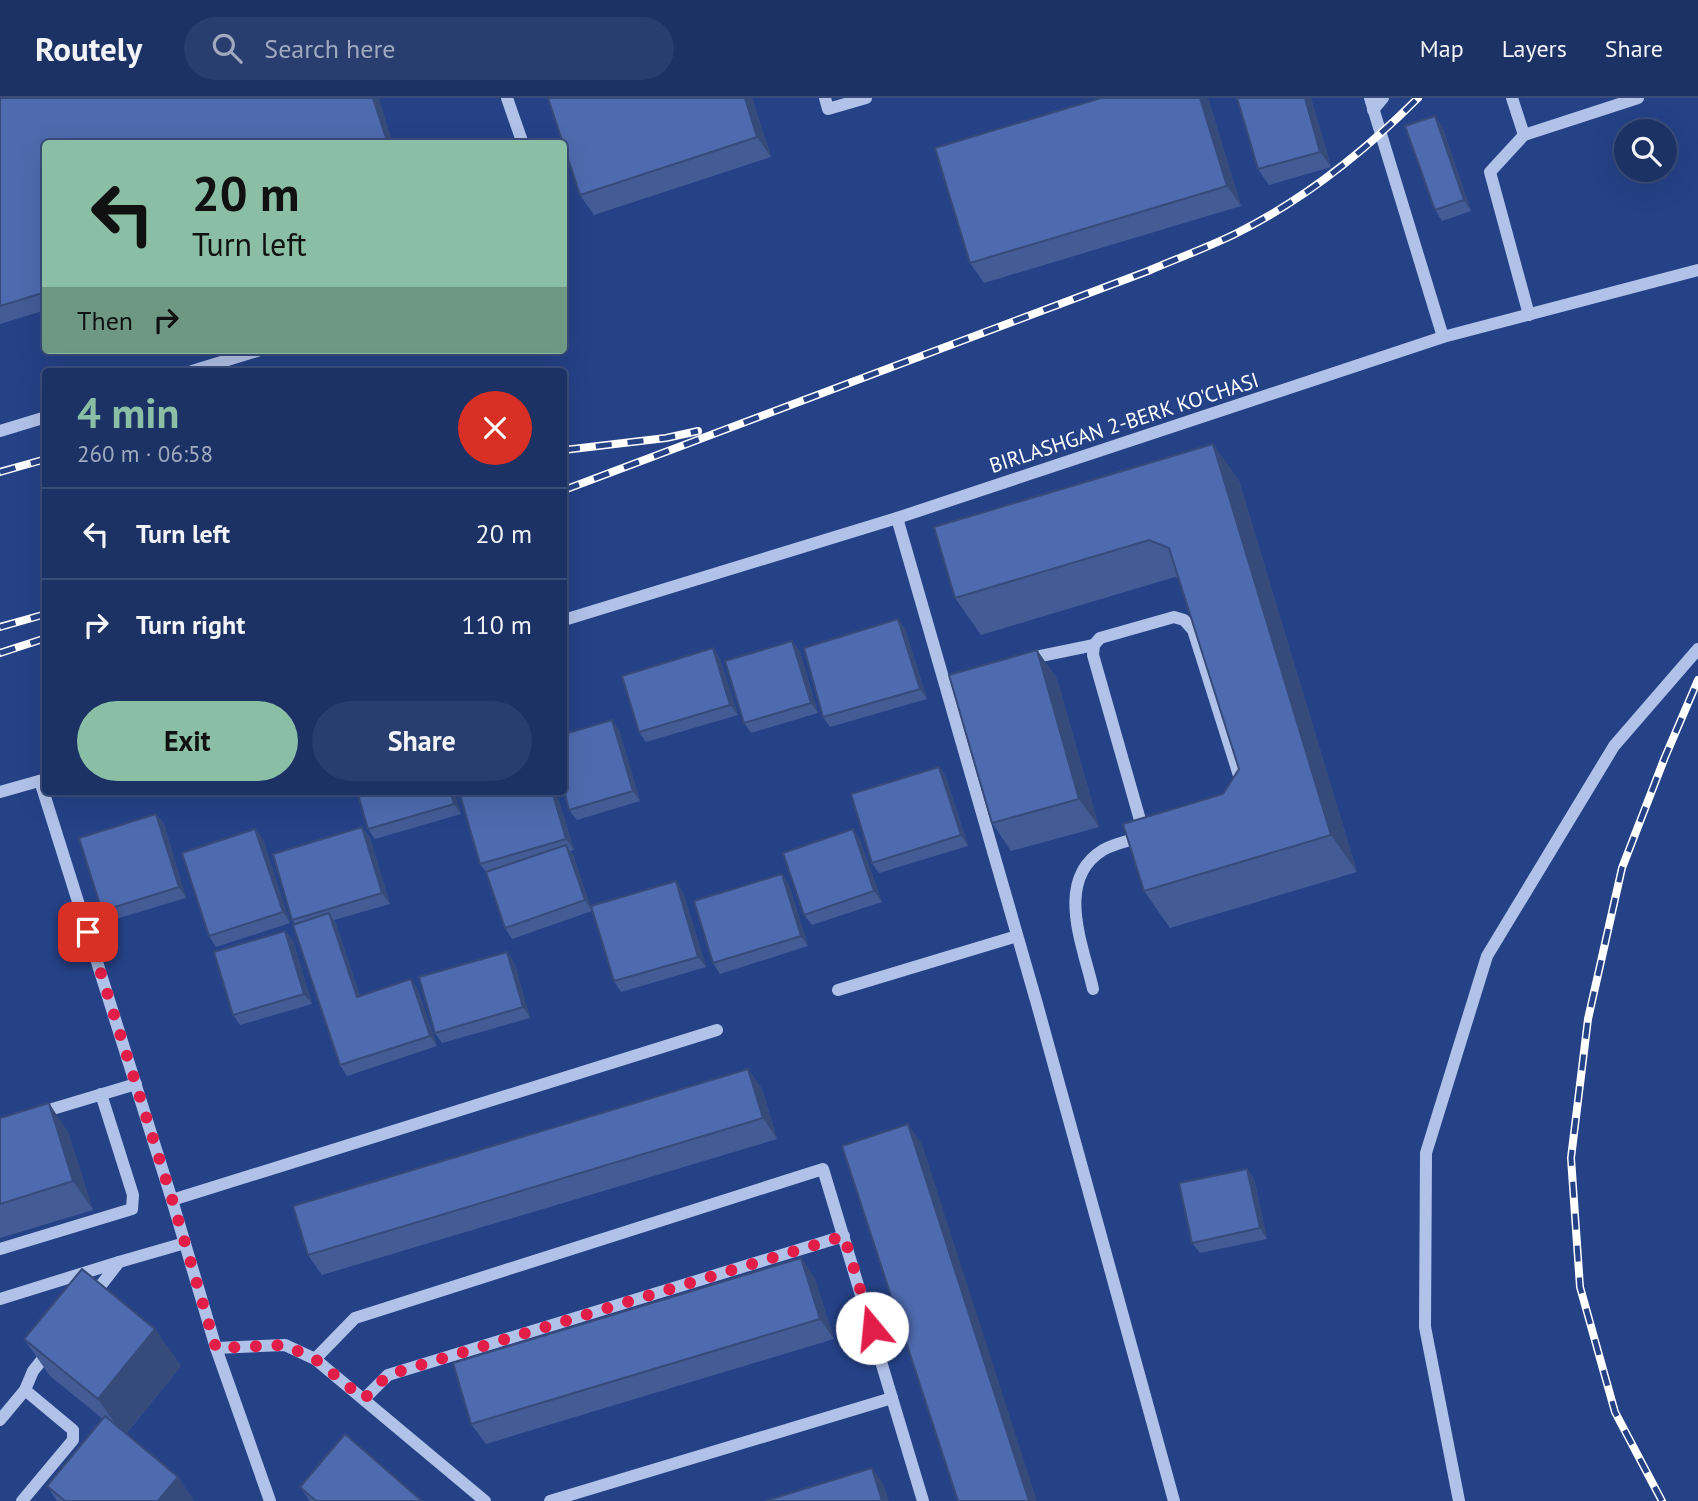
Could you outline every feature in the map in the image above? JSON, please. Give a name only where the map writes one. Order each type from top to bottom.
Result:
[{"type":"street","points":[[507,98],[522,140]]},
{"type":"street","points":[[825,98],[828,109],[866,98]]},
{"type":"street","points":[[1383,98],[1371,104],[1443,337]]},
{"type":"street","points":[[1512,98],[1524,135]]},
{"type":"street","points":[[1529,315],[1490,172],[1524,135],[1638,98]]},
{"type":"street","name":"BIRLASHGAN 2-BERK KO'CHASI","points":[[567,619],[897,518],[1443,337],[1698,270]]},
{"type":"street","points":[[202,368],[247,354]]},
{"type":"street","points":[[0,431],[42,418]]},
{"type":"street","points":[[897,518],[1017,936],[1174,1501]]},
{"type":"street","points":[[1093,989],[1074,902],[1079,875],[1103,850],[1151,834],[1093,655],[1094,645],[1100,638],[1174,617],[1184,620],[1192,630],[1244,791],[1240,800]]},
{"type":"street","points":[[1013,662],[1094,645]]},
{"type":"street","points":[[1459,1501],[1425,1328],[1426,1153],[1487,956],[1614,746],[1698,649]]},
{"type":"street","points":[[0,792],[42,780]]},
{"type":"street","points":[[48,795],[216,1348],[270,1501]]},
{"type":"street","points":[[838,990],[1017,936]]},
{"type":"street","points":[[172,1199],[718,1030]]},
{"type":"street","points":[[25,1117],[136,1084]]},
{"type":"street","points":[[0,1249],[132,1209],[134,1195],[102,1094]]},
{"type":"street","points":[[315,1359],[355,1318],[823,1169],[923,1501]]},
{"type":"street","points":[[364,1399],[388,1375],[844,1236]]},
{"type":"street","points":[[0,1299],[185,1243]]},
{"type":"street","points":[[85,1306],[119,1262]]},
{"type":"street","points":[[0,1420],[25,1390],[33,1371],[59,1339]]},
{"type":"street","points":[[216,1348],[285,1345],[315,1359],[485,1501]]},
{"type":"street","points":[[22,1501],[74,1440],[72,1430],[25,1390]]},
{"type":"street","points":[[550,1501],[892,1398]]},
{"type":"building","points":[[0,98],[373,98],[387,140],[42,140],[42,293],[0,306]]},
{"type":"building","points":[[548,98],[745,98],[757,137],[580,195],[567,156],[567,140],[562,140]]},
{"type":"building","points":[[1101,98],[1200,98],[1227,186],[970,263],[935,148]]},
{"type":"building","points":[[1237,98],[1305,98],[1320,152],[1258,169]]},
{"type":"building","points":[[1435,116],[1464,200],[1435,210],[1405,126]]},
{"type":"building","points":[[1213,444],[1331,835],[1144,891],[1123,824],[1223,794],[1239,769],[1169,548],[1149,540],[955,598],[934,527]]},
{"type":"building","points":[[898,619],[920,689],[823,717],[804,648]]},
{"type":"building","points":[[792,641],[811,703],[744,723],[725,661]]},
{"type":"building","points":[[713,648],[730,705],[639,732],[622,676]]},
{"type":"building","points":[[1037,650],[1079,799],[992,823],[949,675]]},
{"type":"building","points":[[612,720],[633,791],[569,810],[565,795],[567,733]]},
{"type":"building","points":[[939,767],[961,835],[872,863],[851,794]]},
{"type":"building","points":[[358,795],[451,795],[454,804],[368,829]]},
{"type":"building","points":[[460,795],[553,795],[566,839],[480,864]]},
{"type":"building","points":[[156,814],[179,887],[102,911],[79,838]]},
{"type":"building","points":[[362,827],[382,893],[292,920],[273,854]]},
{"type":"building","points":[[255,829],[283,912],[209,936],[182,853]]},
{"type":"building","points":[[853,829],[874,891],[804,915],[783,853]]},
{"type":"building","points":[[566,845],[585,900],[505,928],[486,872]]},
{"type":"building","points":[[782,874],[801,936],[713,963],[694,901]]},
{"type":"building","points":[[676,881],[698,957],[614,981],[591,906]]},
{"type":"building","points":[[329,913],[357,997],[411,979],[430,1036],[340,1065],[293,925]]},
{"type":"building","points":[[285,931],[304,994],[233,1015],[214,952]]},
{"type":"building","points":[[507,952],[523,1007],[435,1033],[419,977]]},
{"type":"building","points":[[748,1069],[763,1118],[308,1255],[293,1206]]},
{"type":"building","points":[[49,1103],[73,1181],[0,1204],[0,1118]]},
{"type":"building","points":[[908,1124],[1029,1501],[958,1501],[842,1146]]},
{"type":"building","points":[[1247,1169],[1260,1228],[1192,1243],[1179,1183]]},
{"type":"building","points":[[801,1258],[820,1319],[471,1424],[453,1363]]},
{"type":"building","points":[[82,1269],[155,1329],[98,1399],[24,1339]]},
{"type":"building","points":[[105,1416],[178,1477],[158,1501],[65,1501],[47,1486]]},
{"type":"building","points":[[345,1434],[422,1501],[316,1501],[300,1487]]},
{"type":"building","points":[[872,1468],[882,1501],[765,1501]]},
{"type":"railway","points":[[567,489],[1148,271],[1226,238],[1287,205],[1333,173],[1377,137],[1418,98]]},
{"type":"railway","points":[[567,450],[666,438],[698,431]]},
{"type":"railway","points":[[0,472],[42,460]]},
{"type":"railway","points":[[0,627],[42,615]]},
{"type":"railway","points":[[0,653],[42,639]]},
{"type":"railway","points":[[1662,1501],[1615,1412],[1580,1287],[1571,1158],[1588,1019],[1622,868],[1698,680]]},
{"type":"route","points":[[88,932],[216,1348],[285,1345],[315,1359],[364,1399],[388,1375],[844,1236],[872,1328]]}]
